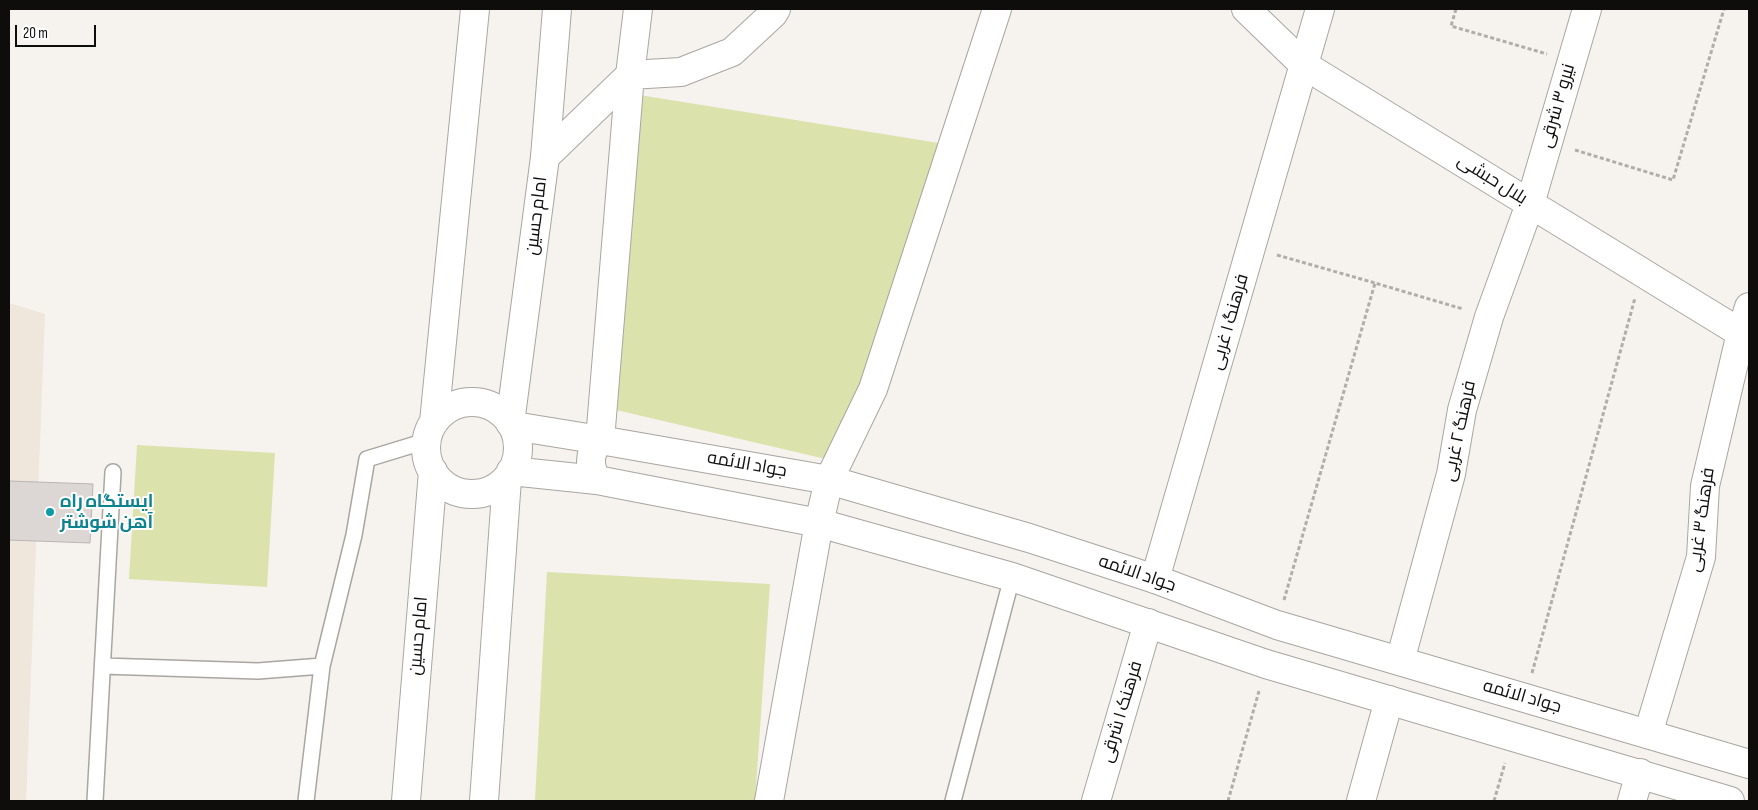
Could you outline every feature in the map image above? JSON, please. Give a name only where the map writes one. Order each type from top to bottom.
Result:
[{"type":"street","name":"امام حسین","points":[[512,424],[545,157],[557,9]]},
{"type":"street","points":[[596,480],[590,464],[595,446],[600,440],[630,75],[638,9]]},
{"type":"street","points":[[545,157],[630,75],[681,72],[732,52],[776,9]]},
{"type":"street","points":[[768,801],[819,523],[829,480],[873,389],[997,9]]},
{"type":"street","name":"بلال حبشی","points":[[1246,9],[1304,65],[1745,335]]},
{"type":"street","name":"فرهنگ ۱ غربی","points":[[1156,579],[1320,9]]},
{"type":"street","name":"نیرو ۳ شرقی","points":[[1530,204],[1587,9]]},
{"type":"street","points":[[430,431],[447,409],[465,402],[484,403],[501,412],[512,424],[518,445],[515,464],[509,475],[489,491],[470,494],[452,489],[436,477],[428,460],[430,431],[474,17]]},
{"type":"street","name":"فرهنگ ۲ غربی","points":[[1400,661],[1452,474],[1462,410],[1489,317],[1530,204]]},
{"type":"street","name":"فرهنگ ۳ غربی","points":[[1648,734],[1701,557],[1705,486],[1745,335],[1749,307]]},
{"type":"street","name":"جواد الائمه","points":[[512,424],[829,480],[1028,538],[1156,579],[1277,625],[1749,764]]},
{"type":"street","name":"امام حسین","points":[[406,801],[433,471]]},
{"type":"street","points":[[509,475],[596,480],[819,523],[1012,577],[1266,664],[1730,801]]},
{"type":"street","points":[[484,801],[509,475]]},
{"type":"street","name":"فرهنک ۱ شرقی","points":[[1096,801],[1148,624]]},
{"type":"street","points":[[1360,801],[1389,700]]},
{"type":"street","points":[[1632,801],[1640,773]]},
{"type":"lane","points":[[306,801],[322,666],[354,534],[367,459],[430,431]]},
{"type":"lane","points":[[95,801],[114,472]]},
{"type":"lane","points":[[953,801],[1012,577]]},
{"type":"lane","points":[[103,666],[258,671],[322,666]]},
{"type":"path","points":[[1456,9],[1451,26],[1571,62]]},
{"type":"path","points":[[1548,141],[1673,180],[1724,9]]},
{"type":"path","points":[[1251,248],[1489,317]]},
{"type":"path","points":[[1525,698],[1642,272]]},
{"type":"path","points":[[1277,625],[1375,284]]},
{"type":"path","points":[[1228,801],[1266,664]]},
{"type":"path","points":[[1494,801],[1513,736]]},
{"type":"shaded area","points":[[9,303],[45,314],[26,801],[9,801]]},
{"type":"green space","points":[[633,94],[939,143],[847,464],[595,405]]},
{"type":"green space","points":[[137,445],[275,453],[267,587],[129,579]]},
{"type":"green space","points":[[547,572],[770,584],[755,801],[535,801]]},
{"type":"building","name":"ایستگاه راه آهن شوشتر","points":[[9,481],[93,484],[90,543],[9,540]]},
{"type":"place","name":"ایستگاه راه آهن شوشتر","points":[[50,512]]}]
